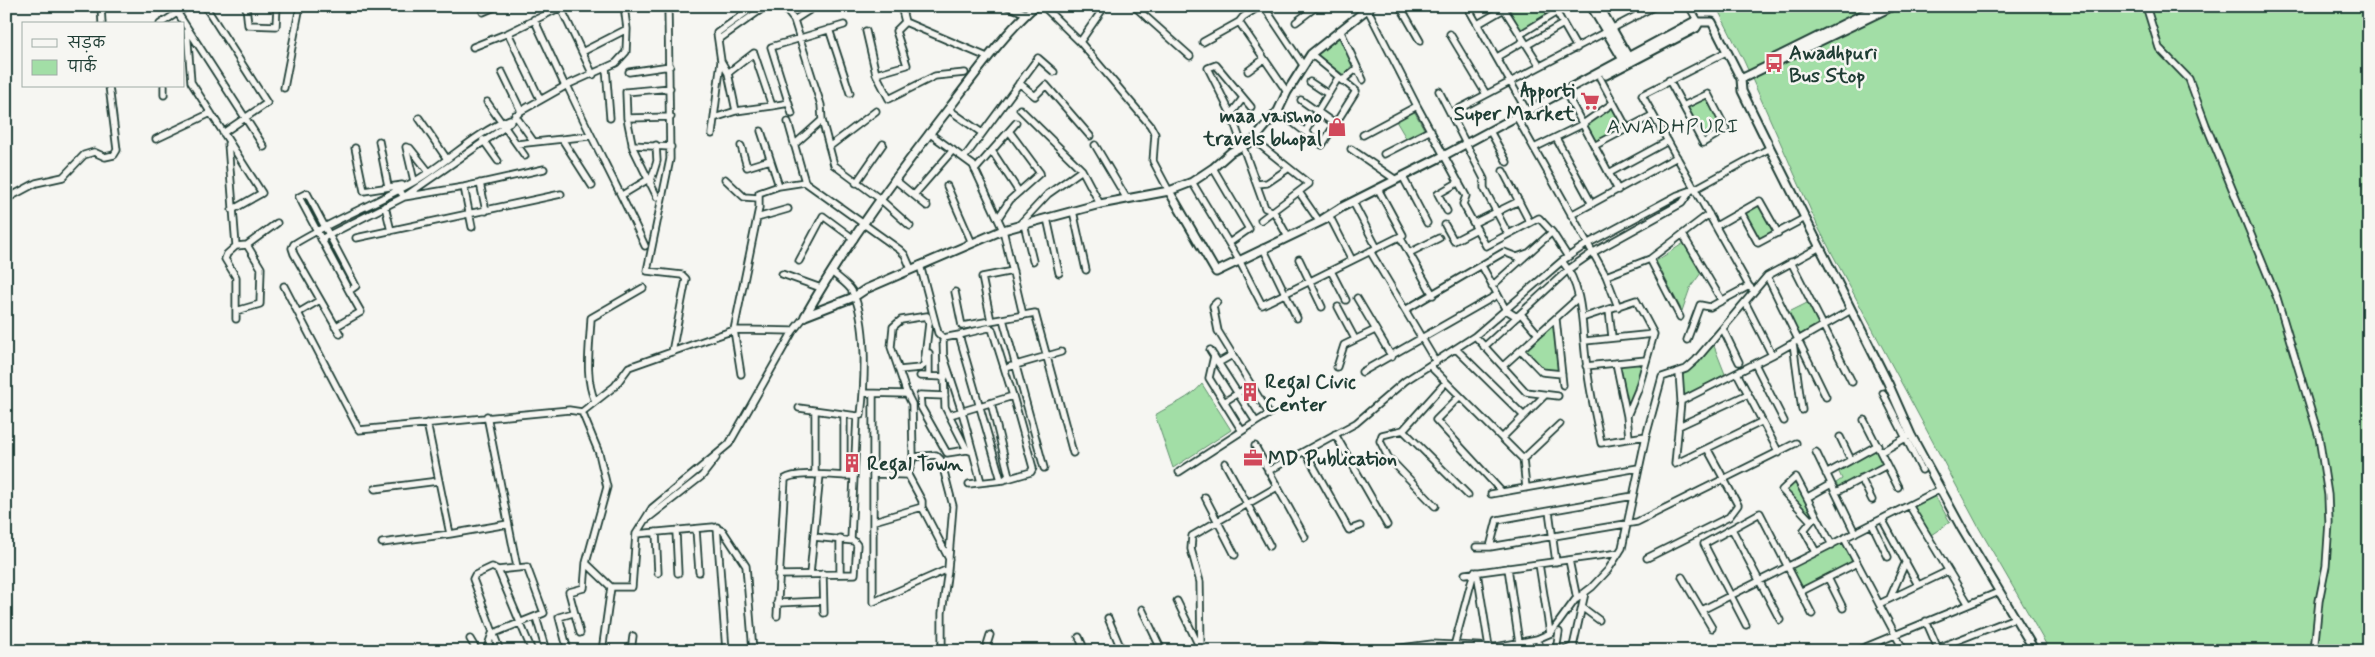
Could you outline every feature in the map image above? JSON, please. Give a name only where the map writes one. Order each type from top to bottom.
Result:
[{"type":"street","points":[[100,6],[102,22]]},
{"type":"street","points":[[163,22],[188,6]]},
{"type":"street","points":[[205,6],[267,103],[223,133]]},
{"type":"street","points":[[246,6],[248,25],[276,26],[277,6]]},
{"type":"street","points":[[284,88],[300,6]]},
{"type":"street","points":[[483,12],[497,6]]},
{"type":"street","points":[[321,238],[404,197],[484,142],[521,111],[540,99],[616,63],[626,52],[627,29],[624,6]]},
{"type":"street","points":[[668,6],[671,147],[647,271],[682,275],[686,279],[672,352]]},
{"type":"street","points":[[712,134],[720,61],[717,33],[755,6]]},
{"type":"street","points":[[718,40],[766,6]]},
{"type":"street","points":[[783,6],[794,20],[821,105],[822,120],[834,166],[880,200],[910,226]]},
{"type":"street","points":[[794,20],[816,6]]},
{"type":"street","points":[[900,6],[905,22],[987,57]]},
{"type":"street","points":[[1007,6],[1027,14]]},
{"type":"street","points":[[645,520],[707,472],[729,444],[793,331],[805,316],[821,288],[894,179],[987,57],[1035,6]]},
{"type":"street","points":[[1043,6],[1080,42],[1150,125],[1155,134],[1153,161],[1216,272],[1324,219],[1445,156]]},
{"type":"street","points":[[1080,42],[1105,6]]},
{"type":"street","points":[[1134,6],[1190,56]]},
{"type":"street","points":[[1203,42],[1239,22],[1243,17],[1261,6],[1265,8],[1303,65]]},
{"type":"street","points":[[1296,22],[1307,9],[1317,6]]},
{"type":"street","points":[[1400,6],[1420,41]]},
{"type":"street","points":[[1467,6],[1528,112]]},
{"type":"street","points":[[1553,6],[1577,48]]},
{"type":"street","points":[[1591,6],[1610,31]]},
{"type":"street","points":[[1598,6],[1627,61]]},
{"type":"street","points":[[1634,6],[1639,15]]},
{"type":"street","points":[[1451,113],[1655,6]]},
{"type":"street","points":[[1689,6],[1699,23]]},
{"type":"street","points":[[1774,62],[1775,58],[1880,6]]},
{"type":"street","points":[[1741,79],[1774,62],[1778,63],[1893,6]]},
{"type":"street","points":[[2146,6],[2159,48],[2189,78],[2206,125],[2277,298],[2319,437],[2328,495],[2329,522],[2326,566],[2319,601],[2314,651]]},
{"type":"street","points":[[473,47],[508,33],[562,7],[593,75]]},
{"type":"street","points":[[805,316],[854,297],[866,289],[1003,230],[1100,204],[1169,191],[1192,182],[1213,168],[1230,152],[1254,140],[1278,111],[1287,92],[1311,54],[1368,7],[1417,106],[1466,196],[1463,204],[1486,246],[1537,218],[1541,219],[1552,232],[1568,257]]},
{"type":"street","points":[[1478,24],[1507,8],[1520,34],[1540,66]]},
{"type":"street","points":[[177,12],[183,22]]},
{"type":"street","points":[[1520,34],[1556,12]]},
{"type":"street","points":[[534,19],[590,136],[622,195],[645,246]]},
{"type":"street","points":[[876,74],[907,65],[896,30],[905,22]]},
{"type":"street","points":[[1239,22],[1287,92]]},
{"type":"street","points":[[1528,112],[1600,78],[1693,22],[1712,22],[1741,79],[1742,91],[1886,379],[1922,470]]},
{"type":"street","points":[[1497,57],[1563,24]]},
{"type":"street","points":[[185,26],[264,147]]},
{"type":"street","points":[[792,114],[771,47],[844,26]]},
{"type":"street","points":[[582,52],[627,29]]},
{"type":"street","points":[[187,30],[191,82],[262,193],[232,210]]},
{"type":"street","points":[[829,30],[850,93]]},
{"type":"street","points":[[1340,30],[1363,80]]},
{"type":"street","points":[[866,31],[876,74],[890,99],[935,76],[965,73]]},
{"type":"street","points":[[508,33],[540,99]]},
{"type":"street","points":[[1450,34],[1486,94]]},
{"type":"street","points":[[1726,52],[1642,95],[1677,158],[1692,191],[1709,214],[1752,288]]},
{"type":"street","points":[[728,73],[754,53],[772,106]]},
{"type":"street","points":[[1278,111],[1322,146],[1356,91],[1311,54]]},
{"type":"street","points":[[964,158],[1038,58],[1054,72]]},
{"type":"street","points":[[1248,71],[1264,59]]},
{"type":"street","points":[[720,61],[728,73],[736,111]]},
{"type":"street","points":[[1466,144],[1491,133],[1627,61]]},
{"type":"street","points":[[1251,107],[1216,65],[1208,68],[1230,114],[1265,208],[1274,212],[1288,237]]},
{"type":"street","points":[[629,72],[670,66]]},
{"type":"street","points":[[606,68],[610,118]]},
{"type":"street","points":[[1305,132],[1328,94],[1340,79],[1357,68]]},
{"type":"street","points":[[502,72],[521,111]]},
{"type":"street","points":[[1600,78],[1627,128]]},
{"type":"street","points":[[1669,80],[1683,106],[1703,143],[1726,129],[1708,94],[1683,106]]},
{"type":"street","points":[[1310,82],[1328,94]]},
{"type":"street","points":[[1019,83],[1035,96],[1046,85],[1090,136]]},
{"type":"street","points":[[6,199],[36,183],[63,177],[84,155],[94,152],[108,157],[114,154],[117,150],[109,88]]},
{"type":"street","points":[[164,88],[164,95]]},
{"type":"street","points":[[657,197],[648,182],[632,145],[627,118],[626,92],[670,88]]},
{"type":"street","points":[[1438,91],[1484,179],[1484,188],[1508,234]]},
{"type":"street","points":[[1567,95],[1618,190]]},
{"type":"street","points":[[1230,114],[1243,98]]},
{"type":"street","points":[[1301,100],[1335,124]]},
{"type":"street","points":[[487,102],[525,156]]},
{"type":"street","points":[[714,118],[736,111],[789,103]]},
{"type":"street","points":[[1534,148],[1582,124],[1613,103]]},
{"type":"street","points":[[1363,135],[1417,106]]},
{"type":"street","points":[[948,109],[982,133]]},
{"type":"street","points":[[1020,109],[1082,170],[1100,204]]},
{"type":"street","points":[[829,147],[876,111]]},
{"type":"street","points":[[156,139],[211,113]]},
{"type":"street","points":[[1594,146],[1653,115]]},
{"type":"street","points":[[514,117],[534,142]]},
{"type":"street","points":[[627,118],[671,117]]},
{"type":"street","points":[[418,118],[448,158],[455,162]]},
{"type":"street","points":[[1379,190],[1404,179],[1517,118]]},
{"type":"street","points":[[1517,118],[1606,276],[1618,307]]},
{"type":"street","points":[[794,145],[822,120]]},
{"type":"street","points":[[788,122],[805,182],[903,253],[911,269]]},
{"type":"street","points":[[975,170],[1016,123]]},
{"type":"street","points":[[340,334],[292,248],[294,244],[316,230],[414,181],[479,135],[503,125]]},
{"type":"street","points":[[1384,154],[1431,130]]},
{"type":"street","points":[[761,131],[779,186]]},
{"type":"street","points":[[998,218],[1008,202],[1040,173],[1009,131]]},
{"type":"street","points":[[929,133],[964,158],[975,170],[1003,230],[1023,315]]},
{"type":"street","points":[[1491,133],[1507,162]]},
{"type":"street","points":[[479,135],[498,161]]},
{"type":"street","points":[[516,144],[590,136]]},
{"type":"street","points":[[1556,138],[1592,204]]},
{"type":"street","points":[[562,139],[592,186]]},
{"type":"street","points":[[1254,140],[1309,184],[1261,220]]},
{"type":"street","points":[[379,141],[388,186]]},
{"type":"street","points":[[1609,173],[1668,141]]},
{"type":"street","points":[[228,142],[236,246]]},
{"type":"street","points":[[856,183],[883,144]]},
{"type":"street","points":[[632,145],[671,147]]},
{"type":"street","points":[[622,195],[648,182],[657,161],[656,145]]},
{"type":"street","points":[[741,146],[747,167],[770,160]]},
{"type":"street","points":[[1094,146],[1126,199]]},
{"type":"street","points":[[414,181],[406,147],[410,148],[429,172]]},
{"type":"street","points":[[355,148],[364,191],[408,184]]},
{"type":"street","points":[[1268,472],[1356,423],[1405,381],[1475,336],[1562,261],[1587,244],[1678,195],[1692,191],[1770,148]]},
{"type":"street","points":[[1351,149],[1396,180]]},
{"type":"street","points":[[914,195],[953,150]]},
{"type":"street","points":[[992,151],[1019,192]]},
{"type":"street","points":[[1572,215],[1677,158]]},
{"type":"street","points":[[1213,168],[1249,230],[1229,243]]},
{"type":"street","points":[[1257,184],[1267,183],[1289,168]]},
{"type":"street","points":[[404,197],[544,169]]},
{"type":"street","points":[[1022,224],[1048,194],[1082,170]]},
{"type":"street","points":[[1503,171],[1529,221]]},
{"type":"street","points":[[725,179],[744,197],[758,198]]},
{"type":"street","points":[[894,179],[927,206]]},
{"type":"street","points":[[1404,179],[1427,223]]},
{"type":"street","points":[[741,374],[734,330],[759,208],[759,193],[779,186],[805,182]]},
{"type":"street","points":[[1192,182],[1239,260],[1262,305],[1403,235],[1379,190]]},
{"type":"street","points":[[1446,211],[1438,194],[1459,182]]},
{"type":"street","points":[[480,183],[486,211]]},
{"type":"street","points":[[464,186],[472,228]]},
{"type":"street","points":[[947,186],[972,243]]},
{"type":"street","points":[[399,189],[404,197]]},
{"type":"street","points":[[1484,347],[1569,269],[1592,253],[1682,203],[1692,191]]},
{"type":"street","points":[[1299,192],[1324,219],[1352,260]]},
{"type":"street","points":[[336,327],[361,312],[349,291],[299,198],[307,193],[356,286],[349,291]]},
{"type":"street","points":[[356,238],[561,194]]},
{"type":"street","points":[[1474,223],[1518,201]]},
{"type":"street","points":[[1716,226],[1760,201],[1778,233]]},
{"type":"street","points":[[1354,203],[1377,248]]},
{"type":"street","points":[[385,206],[390,231]]},
{"type":"street","points":[[757,218],[788,210]]},
{"type":"street","points":[[1073,211],[1086,270]]},
{"type":"street","points":[[1741,212],[1758,243],[1805,218]]},
{"type":"street","points":[[1606,276],[1650,259],[1709,214]]},
{"type":"street","points":[[799,260],[823,216],[854,239]]},
{"type":"street","points":[[1047,218],[1059,273]]},
{"type":"street","points":[[236,319],[236,277],[225,258],[236,246],[247,245],[277,223]]},
{"type":"street","points":[[1022,224],[1033,261]]},
{"type":"street","points":[[1445,225],[1454,241],[1477,229]]},
{"type":"street","points":[[1492,286],[1552,232]]},
{"type":"street","points":[[1683,235],[1722,301]]},
{"type":"street","points":[[1400,237],[1433,295]]},
{"type":"street","points":[[1409,253],[1439,238]]},
{"type":"street","points":[[236,311],[260,304],[260,268],[247,245]]},
{"type":"street","points":[[1687,340],[1699,306],[1702,304],[1708,307],[1752,288],[1767,276],[1820,247]]},
{"type":"street","points":[[1263,248],[1297,318]]},
{"type":"street","points":[[1370,251],[1436,362]]},
{"type":"street","points":[[1405,310],[1504,252],[1517,257],[1528,253]]},
{"type":"street","points":[[1299,259],[1322,307]]},
{"type":"street","points":[[1650,259],[1680,316]]},
{"type":"street","points":[[1562,261],[1575,280],[1585,341],[1586,366],[1601,443],[1646,436]]},
{"type":"street","points":[[1791,262],[1852,382]]},
{"type":"street","points":[[920,265],[938,333],[944,338]]},
{"type":"street","points":[[1482,266],[1506,310],[1519,316],[1538,334]]},
{"type":"street","points":[[991,322],[982,277],[1013,271]]},
{"type":"street","points":[[1331,271],[1346,300]]},
{"type":"street","points":[[799,408],[844,415],[861,415],[864,393],[864,337],[851,290],[832,272]]},
{"type":"street","points":[[782,274],[821,288]]},
{"type":"street","points":[[1767,276],[1795,342],[1826,397]]},
{"type":"street","points":[[284,286],[359,430],[487,416],[569,410],[582,412],[615,386],[629,368],[734,330],[793,331]]},
{"type":"street","points":[[595,402],[591,393],[590,374],[591,318],[643,288]]},
{"type":"street","points":[[1307,646],[1381,650],[1488,646],[1519,643],[1537,639],[1550,633],[1577,599],[1608,570],[1619,553],[1628,524],[1638,468],[1660,380],[1666,375],[1679,372],[1696,360],[1745,302],[1752,288]]},
{"type":"street","points":[[955,292],[962,326],[1035,313],[1073,453]]},
{"type":"street","points":[[1362,372],[1392,357],[1497,295]]},
{"type":"street","points":[[1358,298],[1392,357]]},
{"type":"street","points":[[1503,366],[1578,298]]},
{"type":"street","points":[[298,313],[320,300]]},
{"type":"street","points":[[1582,318],[1636,300],[1654,334],[1638,390],[1627,416]]},
{"type":"street","points":[[1179,472],[1269,414],[1216,326],[1213,306],[1217,302]]},
{"type":"street","points":[[1745,302],[1772,355]]},
{"type":"street","points":[[1338,307],[1355,339]]},
{"type":"street","points":[[1609,310],[1612,337]]},
{"type":"street","points":[[1680,401],[1772,355],[1851,310]]},
{"type":"street","points":[[899,370],[920,368],[924,365],[929,323],[927,316],[901,320],[893,326],[891,346],[899,370],[907,394],[912,404],[913,456],[908,475],[948,559]]},
{"type":"street","points":[[1003,319],[1044,468]]},
{"type":"street","points":[[1556,319],[1563,385]]},
{"type":"street","points":[[944,338],[988,328],[992,329],[1014,396],[1033,468],[1031,472],[1004,480],[969,484]]},
{"type":"street","points":[[1723,329],[1739,362]]},
{"type":"street","points":[[1337,367],[1342,347],[1375,330]]},
{"type":"street","points":[[929,376],[928,338],[938,333]]},
{"type":"street","points":[[1585,341],[1654,334]]},
{"type":"street","points":[[959,335],[979,406],[1004,480]]},
{"type":"street","points":[[1475,336],[1526,392],[1558,396]]},
{"type":"street","points":[[944,338],[946,407],[970,451]]},
{"type":"street","points":[[1795,342],[1802,410]]},
{"type":"street","points":[[1456,349],[1524,416]]},
{"type":"street","points":[[1521,350],[1542,372],[1562,374]]},
{"type":"street","points":[[1009,367],[1060,352]]},
{"type":"street","points":[[1242,430],[1209,378],[1212,353],[1256,422]]},
{"type":"street","points":[[1218,363],[1232,354]]},
{"type":"street","points":[[944,357],[962,412],[970,451],[981,482]]},
{"type":"street","points":[[1586,366],[1646,360]]},
{"type":"street","points":[[1616,363],[1627,416],[1629,438]]},
{"type":"street","points":[[1755,364],[1784,421]]},
{"type":"street","points":[[1430,366],[1523,459],[1526,488]]},
{"type":"street","points":[[1679,372],[1680,401],[1676,464],[1708,450],[1761,422]]},
{"type":"street","points":[[1737,373],[1778,453]]},
{"type":"street","points":[[920,376],[944,377]]},
{"type":"street","points":[[1436,506],[1388,457],[1380,441],[1382,435],[1403,430],[1445,383]]},
{"type":"street","points":[[1224,402],[1251,385]]},
{"type":"street","points":[[864,393],[907,394]]},
{"type":"street","points":[[873,394],[873,602],[948,568]]},
{"type":"street","points":[[1502,438],[1545,394]]},
{"type":"street","points":[[1679,426],[1748,394]]},
{"type":"street","points":[[1883,394],[1941,489],[1999,592],[2035,651]]},
{"type":"street","points":[[945,396],[920,395],[921,407],[948,453],[970,451]]},
{"type":"street","points":[[950,416],[1014,396]]},
{"type":"street","points":[[1459,397],[1436,420],[1502,492]]},
{"type":"street","points":[[991,403],[1009,468],[1009,476],[1004,480]]},
{"type":"street","points":[[810,574],[817,475],[816,411]]},
{"type":"street","points":[[580,633],[568,592],[584,588],[586,563],[607,487],[599,453],[582,412]]},
{"type":"street","points":[[844,415],[844,476]]},
{"type":"street","points":[[487,416],[517,568]]},
{"type":"street","points":[[851,539],[857,416]]},
{"type":"street","points":[[1864,420],[1898,487]]},
{"type":"street","points":[[427,423],[450,534]]},
{"type":"street","points":[[1523,459],[1560,424]]},
{"type":"street","points":[[1403,430],[1468,495]]},
{"type":"street","points":[[1335,434],[1386,525]]},
{"type":"street","points":[[1840,437],[1851,460]]},
{"type":"street","points":[[1881,452],[1908,437]]},
{"type":"street","points":[[1476,547],[1637,522],[1725,480],[1796,443]]},
{"type":"street","points":[[1826,474],[1878,445]]},
{"type":"street","points":[[1255,446],[1305,537]]},
{"type":"street","points":[[1647,558],[1729,517],[1738,505],[1708,450]]},
{"type":"street","points":[[1305,451],[1350,530],[1360,526]]},
{"type":"street","points":[[1816,452],[1855,533]]},
{"type":"street","points":[[913,456],[936,455],[941,460],[953,506],[942,613],[942,651]]},
{"type":"street","points":[[586,563],[611,587],[632,587],[636,534],[652,508],[718,456]]},
{"type":"street","points":[[1225,463],[1270,546]]},
{"type":"street","points":[[1836,492],[1888,465]]},
{"type":"street","points":[[1491,494],[1638,468]]},
{"type":"street","points":[[874,474],[908,475]]},
{"type":"street","points":[[777,616],[784,481],[789,476],[853,476]]},
{"type":"street","points":[[1811,521],[1782,490],[1796,477],[1832,545]]},
{"type":"street","points":[[1862,478],[1872,500]]},
{"type":"street","points":[[375,490],[438,481]]},
{"type":"street","points":[[1808,497],[1831,484]]},
{"type":"street","points":[[1201,650],[1199,571],[1191,548],[1193,534],[1277,487]]},
{"type":"street","points":[[1702,610],[1941,489]]},
{"type":"street","points":[[669,494],[674,499]]},
{"type":"street","points":[[1205,496],[1235,555]]},
{"type":"street","points":[[1490,546],[1496,520],[1633,496]]},
{"type":"street","points":[[1909,505],[1968,604]]},
{"type":"street","points":[[874,521],[922,507]]},
{"type":"street","points":[[1549,511],[1556,562]]},
{"type":"street","points":[[1746,625],[1704,544],[1760,513],[1812,614]]},
{"type":"street","points":[[1816,552],[1804,530],[1817,515]]},
{"type":"street","points":[[1882,519],[1918,584]]},
{"type":"street","points":[[382,543],[508,524]]},
{"type":"street","points":[[1872,524],[1888,557]]},
{"type":"street","points":[[636,534],[717,527],[723,531],[746,566],[753,651]]},
{"type":"street","points":[[717,527],[726,651]]},
{"type":"street","points":[[696,529],[699,572]]},
{"type":"street","points":[[1732,529],[1780,620]]},
{"type":"street","points":[[676,531],[678,573]]},
{"type":"street","points":[[656,532],[658,573]]},
{"type":"street","points":[[778,575],[855,574],[857,544],[851,539],[814,536]]},
{"type":"street","points":[[840,538],[840,574]]},
{"type":"street","points":[[1844,538],[1904,651]]},
{"type":"street","points":[[1465,574],[1619,553]]},
{"type":"street","points":[[1569,560],[1577,599]]},
{"type":"street","points":[[1890,598],[1906,562]]},
{"type":"street","points":[[1800,592],[1857,563]]},
{"type":"street","points":[[1539,564],[1550,633]]},
{"type":"street","points":[[492,634],[544,613],[527,567],[498,570],[494,567],[475,575],[473,579],[492,634],[500,651]]},
{"type":"street","points":[[1508,568],[1519,643]]},
{"type":"street","points":[[498,570],[522,623],[532,651]]},
{"type":"street","points":[[1879,604],[1948,571]]},
{"type":"street","points":[[1454,646],[1476,572]]},
{"type":"street","points":[[1476,572],[1488,646]]},
{"type":"street","points":[[823,574],[824,613]]},
{"type":"street","points":[[1682,576],[1712,628]]},
{"type":"street","points":[[1828,578],[1843,608]]},
{"type":"street","points":[[602,651],[611,587]]},
{"type":"street","points":[[1856,651],[1999,592]]},
{"type":"street","points":[[1562,651],[1573,648],[1585,593]]},
{"type":"street","points":[[777,603],[824,601]]},
{"type":"street","points":[[1177,601],[1201,650]]},
{"type":"street","points":[[1583,608],[1599,620]]},
{"type":"street","points":[[1142,609],[1162,651]]},
{"type":"street","points":[[568,651],[559,617],[573,613]]},
{"type":"street","points":[[536,616],[546,651]]},
{"type":"street","points":[[1108,618],[1122,651]]},
{"type":"street","points":[[1926,621],[1938,649],[2015,618]]},
{"type":"street","points":[[1556,651],[1559,632]]},
{"type":"street","points":[[486,651],[492,634]]},
{"type":"street","points":[[985,651],[990,634]]},
{"type":"street","points":[[631,651],[633,636]]},
{"type":"street","points":[[1079,637],[1085,651]]},
{"type":"street","points":[[470,639],[477,651]]},
{"type":"street","points":[[1539,644],[1543,651]]},
{"type":"green space","points":[[1513,6],[1549,6],[1552,12],[1520,31],[1507,10]]},
{"type":"green space","points":[[1716,6],[2369,6],[2369,651],[2050,651],[1979,528],[1819,229],[1744,61]]},
{"type":"green space","points":[[1338,35],[1353,64],[1344,75],[1316,54]]},
{"type":"green space","points":[[1706,97],[1722,126],[1703,139],[1686,107]]},
{"type":"green space","points":[[1612,106],[1624,126],[1595,143],[1585,124]]},
{"type":"green space","points":[[1414,111],[1424,129],[1406,138],[1396,121]]},
{"type":"green space","points":[[1760,204],[1776,231],[1760,240],[1744,213]]},
{"type":"green space","points":[[1684,243],[1701,273],[1690,288],[1682,311],[1656,261]]},
{"type":"green space","points":[[1809,302],[1819,323],[1799,335],[1787,313]]},
{"type":"green space","points":[[1553,324],[1559,371],[1546,371],[1525,350]]},
{"type":"green space","points":[[1714,346],[1725,374],[1683,397],[1681,377]]},
{"type":"green space","points":[[1643,363],[1627,413],[1619,366]]},
{"type":"green space","points":[[1202,384],[1231,430],[1173,468],[1155,415],[1187,397]]},
{"type":"green space","points":[[1875,449],[1882,464],[1839,488],[1836,483],[1842,479],[1838,470]]},
{"type":"green space","points":[[1795,480],[1813,514],[1811,517],[1784,490]]},
{"type":"green space","points":[[1935,496],[1950,522],[1931,535],[1913,506]]},
{"type":"green space","points":[[1843,542],[1852,562],[1800,588],[1790,568]]},
{"type":"place","name":"Awadhpuri Bus Stop","points":[[1774,63]]},
{"type":"place","name":"Apporti Super Market","points":[[1590,101]]},
{"type":"place","name":"maa vaishno travels bhopal","points":[[1337,127]]},
{"type":"place","name":"Regal Civic Center","points":[[1250,392]]},
{"type":"place","name":"MD Publication","points":[[1253,458]]},
{"type":"place","name":"Regal Town","points":[[852,463]]},
{"type":"district","name":"AWADHPURI","points":[[1673,126]]}]
